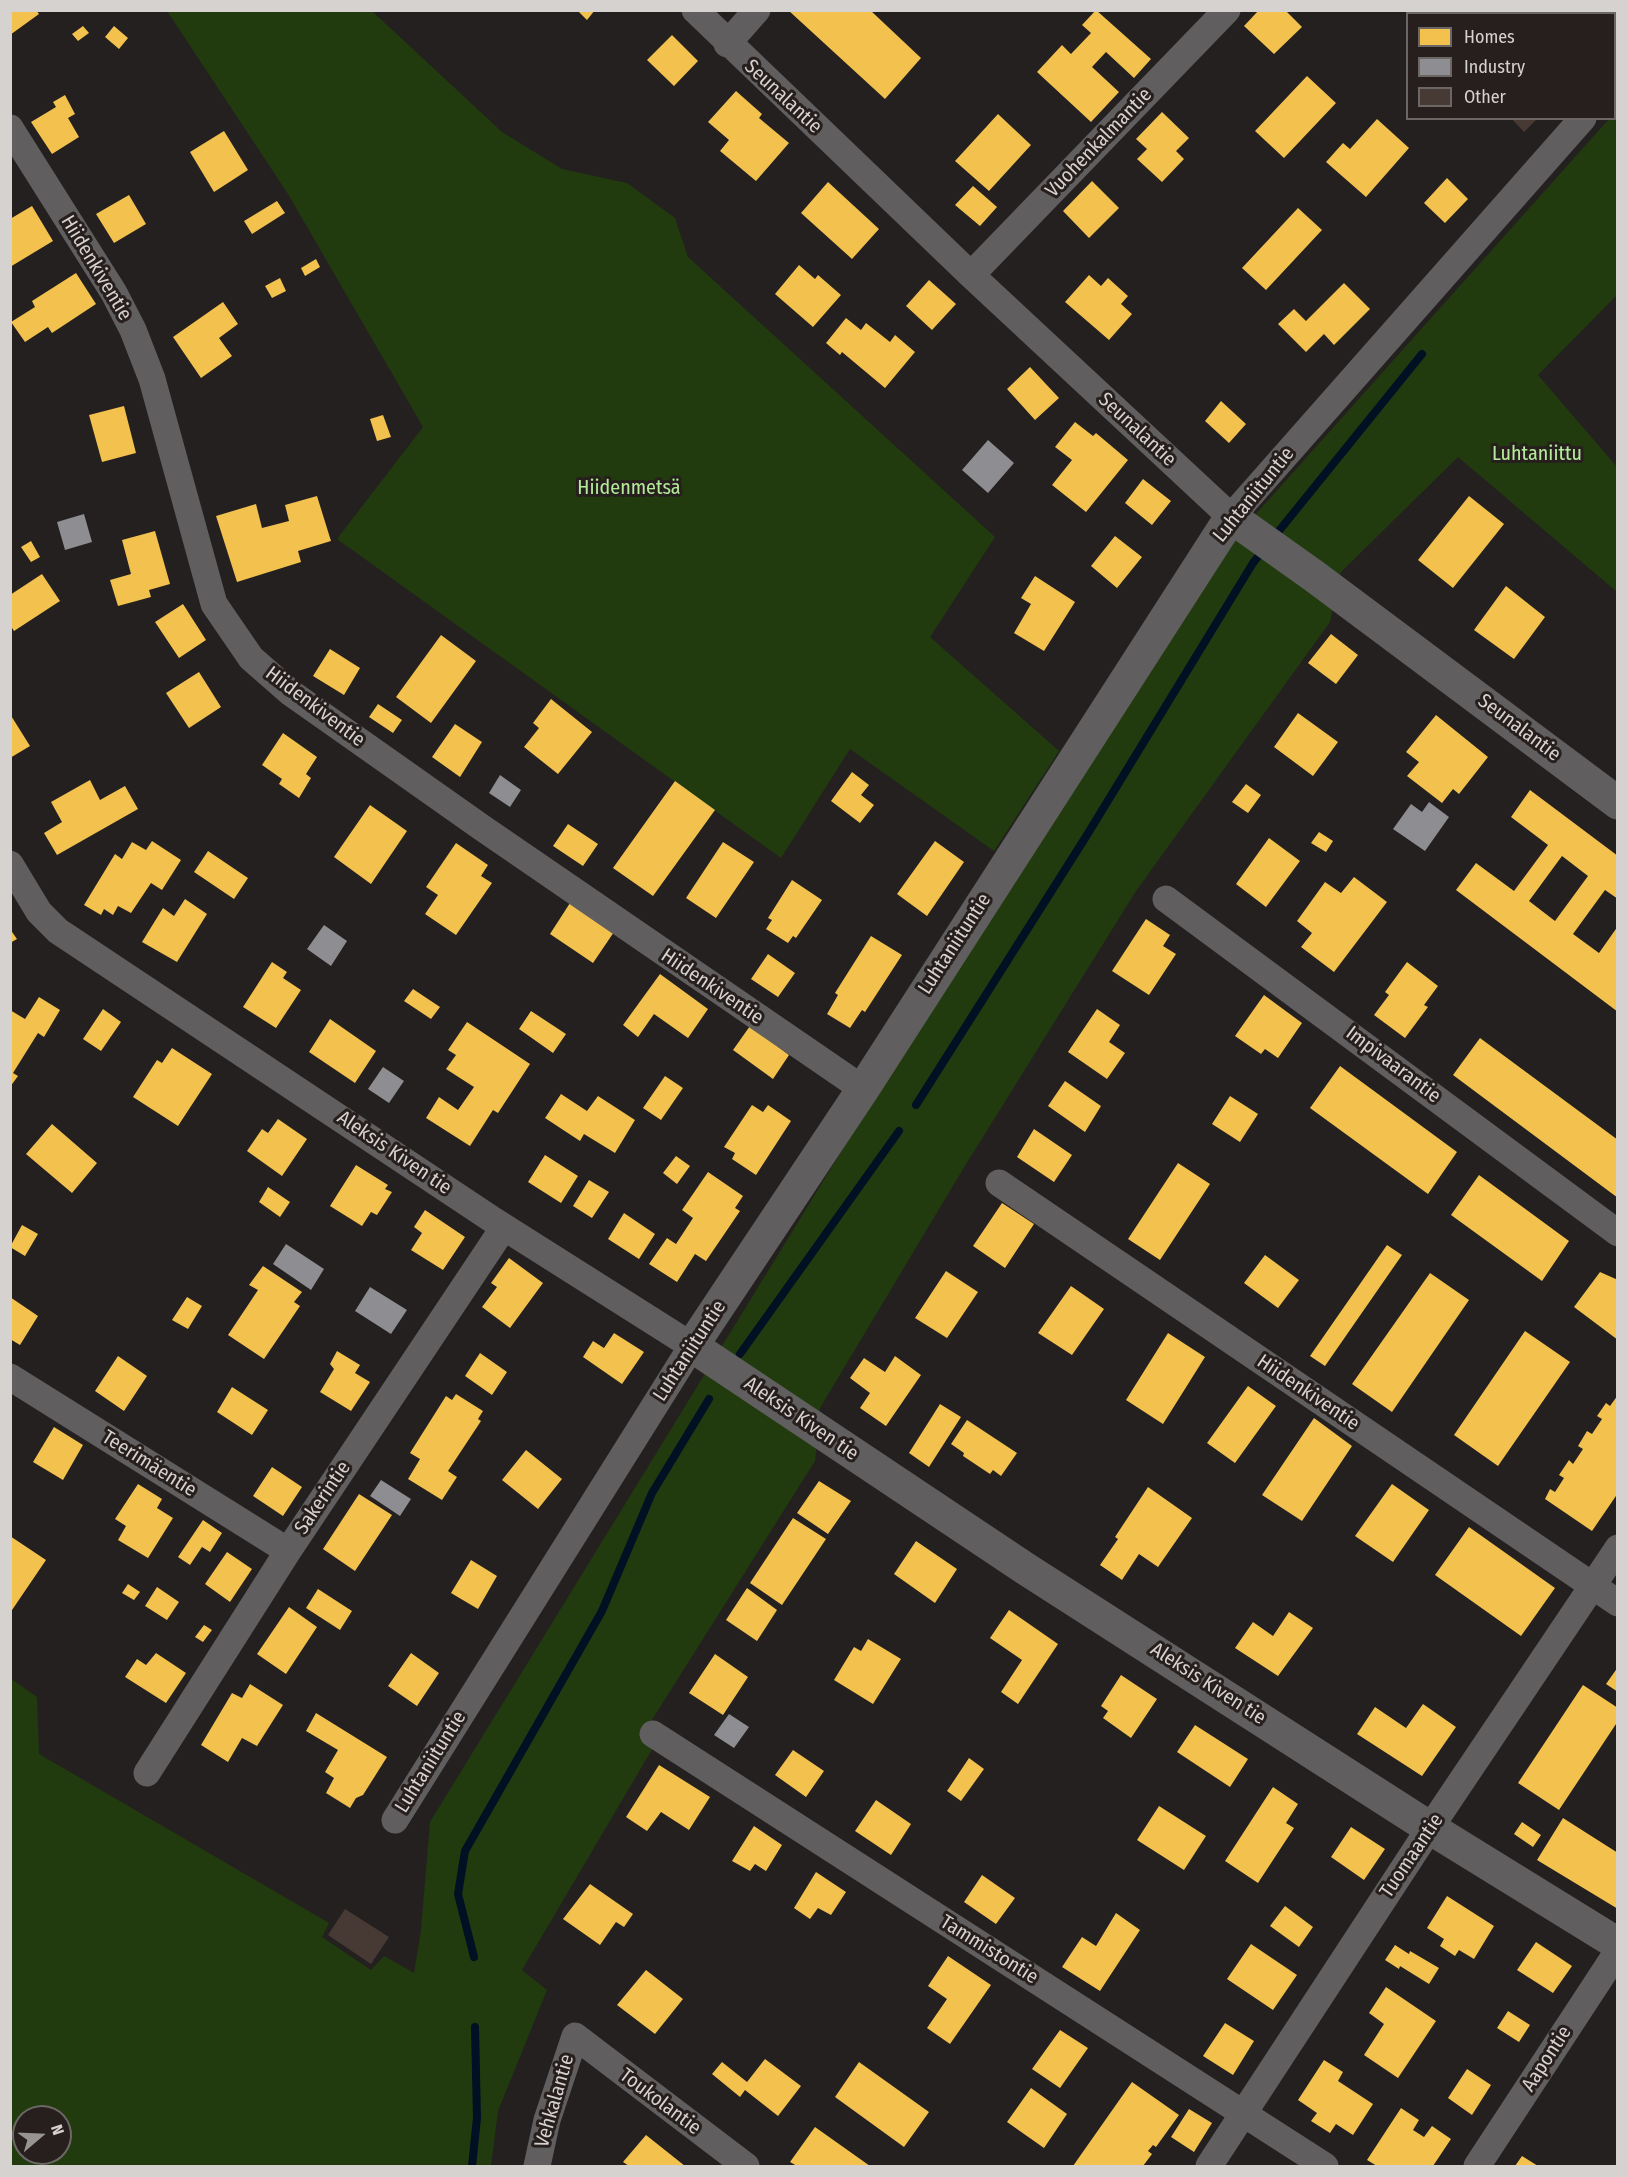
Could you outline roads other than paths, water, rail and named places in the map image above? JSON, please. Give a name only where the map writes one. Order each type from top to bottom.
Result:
[{"type":"street","name":"Seunalantie","points":[[695,10],[727,44],[1230,517],[1323,583],[1617,802]]},
{"type":"street","points":[[727,44],[757,10]]},
{"type":"street","name":"Vuohenkalmantie","points":[[971,275],[1227,10]]},
{"type":"street","name":"Luhtaniituntie","points":[[395,1820],[692,1346],[863,1089],[1230,517],[1581,120]]},
{"type":"street","name":"Hiidenkiventie","points":[[10,128],[114,293],[133,330],[152,379],[214,604],[251,658],[291,693],[549,875],[863,1089]]},
{"type":"street","name":"Aleksis Kiven tie","points":[[10,864],[39,912],[58,931],[504,1227],[692,1346],[903,1488],[1430,1828],[1617,1944]]},
{"type":"street","name":"Impivaarantie","points":[[1166,899],[1617,1233]]},
{"type":"street","name":"Hiidenkiventie","points":[[999,1183],[1617,1603]]},
{"type":"street","name":"Sakerintie","points":[[147,1773],[288,1551],[504,1227]]},
{"type":"street","name":"Teerimäentie","points":[[10,1377],[288,1551]]},
{"type":"street","name":"Tuomaantie","points":[[1209,2166],[1617,1548]]},
{"type":"street","name":"Tammistontie","points":[[653,1734],[1325,2166]]},
{"type":"street","name":"Aapontie","points":[[1477,2166],[1617,1952]]},
{"type":"street","name":"Vehkalantie","points":[[537,2166],[547,2120],[575,2036]]},
{"type":"street","name":"Toukolantie","points":[[575,2036],[746,2166]]},
{"type":"waterway","points":[[1274,537],[1422,354]]},
{"type":"waterway","points":[[916,1105],[1087,835],[1253,563],[1264,549]]},
{"type":"waterway","points":[[740,1354],[899,1131]]},
{"type":"waterway","points":[[474,1957],[458,1894],[465,1851],[602,1611],[652,1493],[709,1399]]},
{"type":"waterway","points":[[472,2166],[477,2118],[475,2027]]},
{"type":"park label","name":"Luhtaniittu","points":[[1537,454]]},
{"type":"park label","name":"Hiidenmetsä","points":[[629,488]]}]
